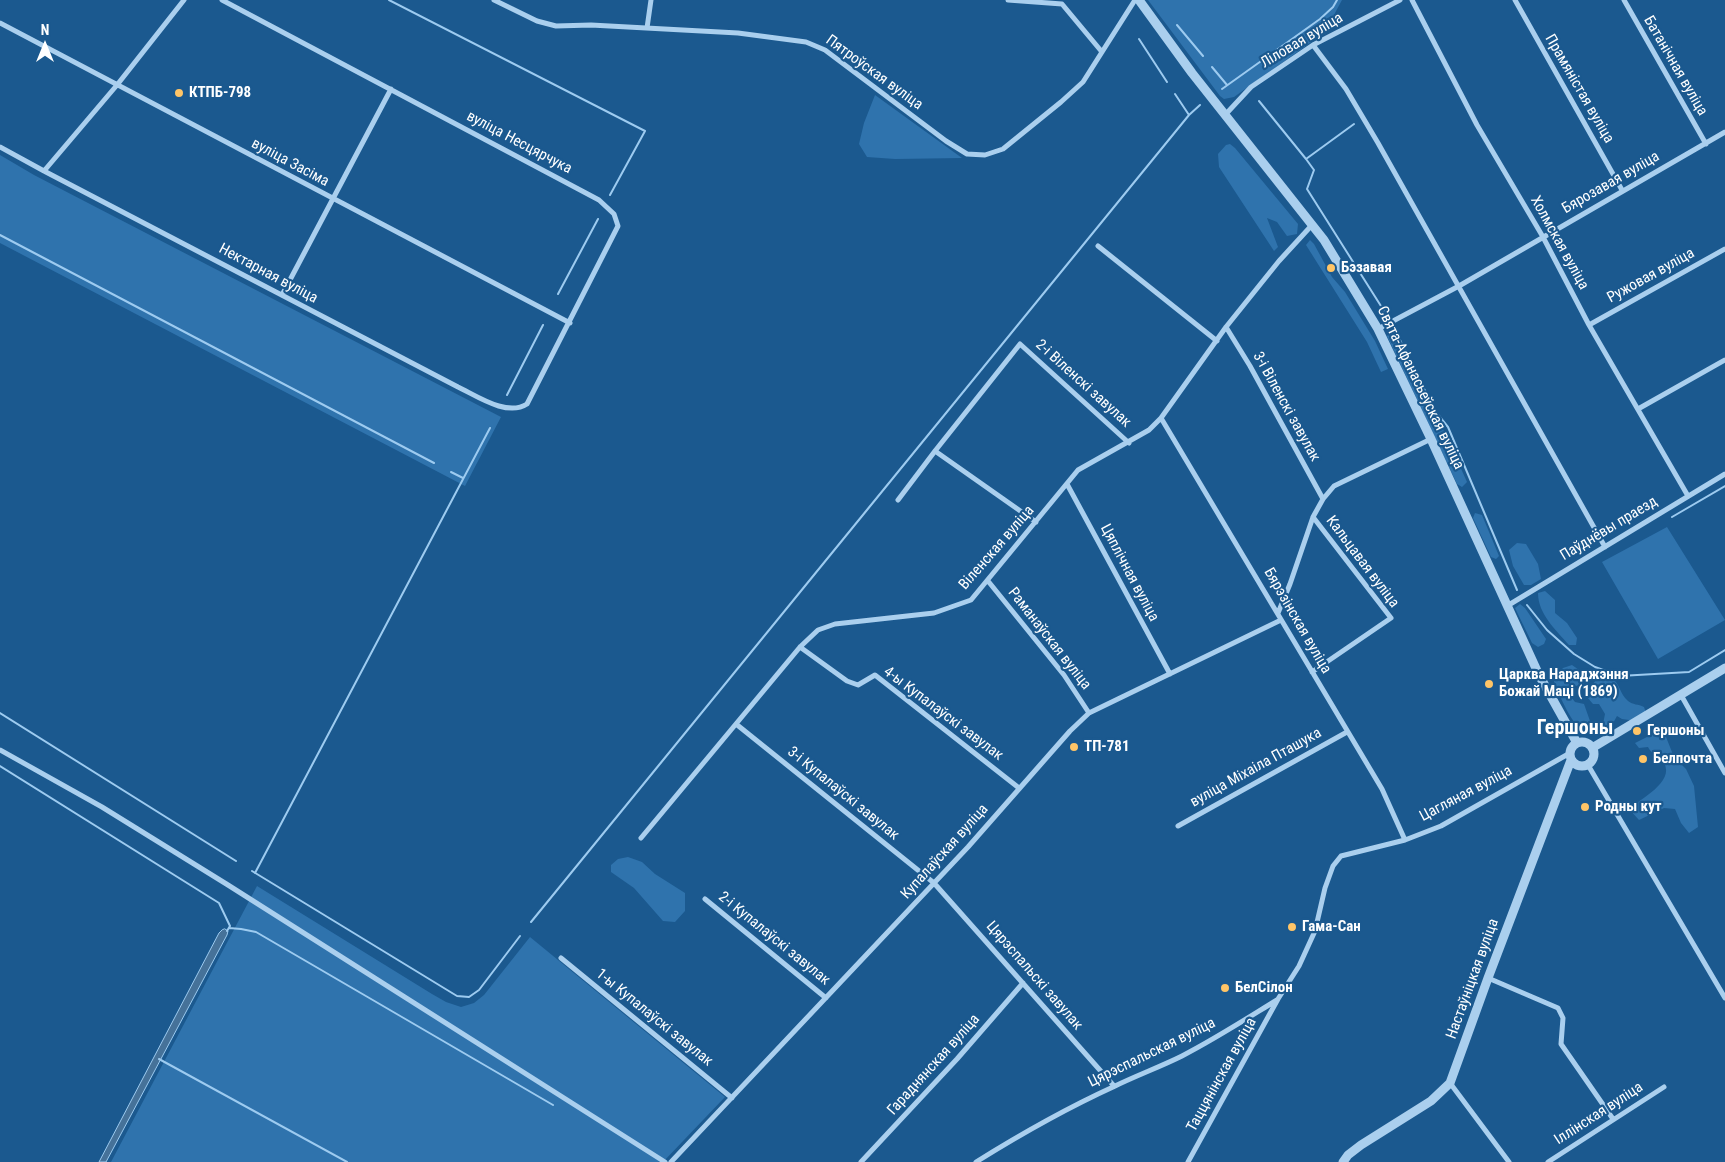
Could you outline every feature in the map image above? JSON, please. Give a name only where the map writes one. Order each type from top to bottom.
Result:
[{"type":"street","points":[[44,172],[118,85],[184,0]]},
{"type":"street","name":"вуліца Несцярчука","points":[[222,0],[599,200],[614,214],[618,226],[528,404]]},
{"type":"street","name":"Пятроўская вуліца","points":[[494,0],[536,22],[556,26],[592,25],[738,33],[776,36],[806,42],[825,50],[946,141],[967,154],[985,155],[1003,149],[1061,102],[1082,82],[1137,0]]},
{"type":"street","points":[[647,28],[651,0]]},
{"type":"street","points":[[1008,0],[1062,4],[1102,52]]},
{"type":"street","name":"Свята-Афанасьеўская вуліца","points":[[1137,0],[1324,240],[1378,329],[1431,439],[1541,680],[1577,743]]},
{"type":"street","name":"Ліловая вуліца","points":[[1226,115],[1252,87],[1313,45],[1400,0]]},
{"type":"street","name":"Холмская вуліца","points":[[1412,0],[1477,125],[1543,238],[1589,325],[1688,496]]},
{"type":"street","name":"Прамяністая вуліца","points":[[1514,0],[1622,190]]},
{"type":"street","name":"Батанічная вуліца","points":[[1624,0],[1706,144]]},
{"type":"street","name":"вуліца Засіма","points":[[0,24],[570,323]]},
{"type":"street","points":[[1313,45],[1346,89],[1605,547]]},
{"type":"street","points":[[282,295],[391,89]]},
{"type":"street","name":"Бярозавая вуліца","points":[[1378,329],[1459,286],[1725,132]]},
{"type":"street","name":"Нектарная вуліца","points":[[0,147],[44,172],[485,400],[508,408],[518,408],[528,404]]},
{"type":"street","name":"Віленская вуліца","points":[[641,838],[800,647],[818,630],[835,624],[934,613],[972,600],[1078,470],[1129,443],[1149,430],[1161,418],[1226,327],[1279,261],[1312,225]]},
{"type":"street","points":[[1098,246],[1216,341]]},
{"type":"street","name":"Ружовая вуліца","points":[[1589,325],[1725,249]]},
{"type":"street","name":"3-і Віленскі завулак","points":[[1226,327],[1255,374],[1323,499]]},
{"type":"street","name":"2-і Віленскі завулак","points":[[935,451],[1020,344],[1129,443]]},
{"type":"street","points":[[1638,409],[1725,360]]},
{"type":"street","name":"Бярэзінская вуліца","points":[[1161,418],[1382,789],[1405,840]]},
{"type":"street","points":[[1278,613],[1313,517],[1323,499],[1334,486],[1431,439]]},
{"type":"street","points":[[898,500],[935,451],[1036,522]]},
{"type":"street","name":"Паўднёвы праезд","points":[[1507,606],[1725,474]]},
{"type":"street","name":"Цяплічная вуліца","points":[[1067,484],[1170,674]]},
{"type":"street","name":"Кальцавая вуліца","points":[[1312,672],[1390,618],[1313,517]]},
{"type":"street","name":"Раманаўская вуліца","points":[[988,581],[1064,675],[1089,713]]},
{"type":"street","name":"Купалаўская вуліца","points":[[671,1162],[968,847],[1019,788],[1089,713],[1282,620]]},
{"type":"street","name":"4-ы Купалаўскі завулак","points":[[800,647],[847,681],[858,685],[875,675],[1019,788]]},
{"type":"street","points":[[1592,748],[1725,668]]},
{"type":"street","points":[[1681,696],[1725,773]]},
{"type":"street","name":"3-і Купалаўскі завулак","points":[[736,724],[934,883]]},
{"type":"street","name":"вуліца Міхаіла Пташука","points":[[1178,826],[1347,732]]},
{"type":"street","points":[[1577,743],[1587,744],[1592,748],[1594,756],[1588,765],[1580,766],[1571,757],[1573,746],[1577,743]]},
{"type":"street","points":[[0,750],[102,807],[220,879],[666,1162]]},
{"type":"street","name":"Цагляная вуліца","points":[[1341,856],[1405,840],[1441,826],[1571,757]]},
{"type":"street","name":"Настаўніцкая вуліца","points":[[1343,1162],[1348,1155],[1361,1145],[1431,1102],[1450,1083],[1571,757]]},
{"type":"street","points":[[1588,765],[1725,998]]},
{"type":"street","name":"Цярэспальская вуліца","points":[[976,1162],[1029,1129],[1114,1086],[1181,1057],[1278,999],[1299,966],[1315,931],[1325,888],[1333,866],[1341,856]]},
{"type":"street","name":"Цярэспальскі завулак","points":[[934,883],[1114,1086]]},
{"type":"street","name":"2-і Купалаўскі завулак","points":[[705,899],[826,998]]},
{"type":"street","name":"1-ы Купалаўскі завулак","points":[[561,958],[732,1098]]},
{"type":"street","points":[[1488,978],[1558,1008],[1563,1018],[1561,1044],[1613,1119]]},
{"type":"street","name":"Гараднянская вуліца","points":[[861,1162],[957,1059],[1023,983]]},
{"type":"street","name":"Таццянінская вуліца","points":[[1188,1162],[1278,999]]},
{"type":"street","points":[[1450,1083],[1509,1162]]},
{"type":"street","name":"Іллінская вуліца","points":[[1548,1162],[1664,1087]]},
{"type":"shaded area","points":[[1148,0],[1342,0],[1335,13],[1342,23],[1310,43],[1234,97],[1224,99]]},
{"type":"shaded area","points":[[875,95],[962,158],[895,159],[867,157],[859,144],[864,123]]},
{"type":"shaded area","points":[[1230,144],[1298,224],[1297,234],[1287,236],[1277,222],[1267,218],[1278,247],[1274,251],[1219,167],[1218,154],[1226,145]]},
{"type":"shaded area","points":[[0,155],[34,175],[501,417],[465,486],[0,243]]},
{"type":"shaded area","points":[[1310,240],[1332,277],[1345,292],[1375,341],[1388,369],[1381,372],[1367,342],[1306,245]]},
{"type":"shaded area","points":[[1390,332],[1395,336],[1445,433],[1467,482],[1462,487],[1457,484],[1387,336]]},
{"type":"shaded area","points":[[1475,513],[1482,515],[1499,556],[1496,559],[1491,557],[1473,518]]},
{"type":"shaded area","points":[[1667,527],[1725,620],[1658,659],[1602,562]]},
{"type":"shaded area","points":[[1517,543],[1526,544],[1538,564],[1541,579],[1531,585],[1524,585],[1513,566],[1509,550]]},
{"type":"shaded area","points":[[1545,591],[1555,600],[1555,613],[1567,623],[1577,638],[1576,645],[1569,645],[1544,615],[1538,593]]},
{"type":"shaded area","points":[[1520,604],[1525,608],[1546,639],[1544,644],[1538,647],[1532,643],[1515,608]]},
{"type":"shaded area","points":[[1572,665],[1582,672],[1584,684],[1576,686],[1569,683],[1568,693],[1575,702],[1584,704],[1590,721],[1595,726],[1595,732],[1588,735],[1571,717],[1553,679],[1563,668]]},
{"type":"shaded area","points":[[1611,677],[1628,701],[1644,707],[1646,713],[1636,721],[1622,719],[1617,716],[1611,731],[1605,730],[1603,724],[1605,714],[1599,704],[1593,704],[1587,697],[1589,688],[1598,678]]},
{"type":"shaded area","points":[[1658,726],[1666,737],[1674,757],[1686,769],[1694,786],[1698,827],[1689,833],[1681,823],[1675,809],[1664,808],[1639,820],[1629,809],[1655,789],[1665,777],[1666,770],[1662,760],[1652,753],[1648,747],[1639,748],[1635,743],[1651,735]]},
{"type":"shaded area","points":[[628,857],[642,862],[655,874],[685,893],[685,911],[675,922],[663,921],[634,888],[611,872],[611,865],[618,859]]},
{"type":"shaded area","points":[[257,886],[432,994],[446,1002],[461,1007],[474,1003],[484,995],[530,937],[725,1097],[663,1162],[111,1162]]},
{"type":"shaded area","points":[[225,929],[228,931],[227,935],[106,1162],[99,1162],[219,933]]},
{"type":"waterway","points":[[389,0],[645,131],[610,195]]},
{"type":"waterway","points":[[1222,89],[1320,19],[1333,7],[1337,0]]},
{"type":"waterway","points":[[1177,25],[1203,56]]},
{"type":"waterway","points":[[1139,39],[1167,82]]},
{"type":"waterway","points":[[1212,67],[1227,85]]},
{"type":"waterway","points":[[1175,94],[1189,115]]},
{"type":"waterway","points":[[1259,101],[1314,170],[1307,189],[1386,314]]},
{"type":"waterway","points":[[531,922],[1189,115],[1200,105]]},
{"type":"waterway","points":[[1306,159],[1354,124]]},
{"type":"waterway","points":[[558,294],[598,219]]},
{"type":"waterway","points":[[0,235],[434,463]]},
{"type":"waterway","points":[[507,395],[543,325]]},
{"type":"waterway","points":[[1395,330],[1435,411],[1448,427],[1517,590]]},
{"type":"waterway","points":[[255,873],[490,428]]},
{"type":"waterway","points":[[451,472],[463,478]]},
{"type":"waterway","points":[[1672,517],[1725,486]]},
{"type":"waterway","points":[[1527,605],[1547,630],[1574,654],[1595,667],[1620,676],[1689,672],[1725,650]]},
{"type":"waterway","points":[[0,713],[236,861]]},
{"type":"waterway","points":[[0,766],[219,903],[230,926],[227,931]]},
{"type":"waterway","points":[[252,871],[457,996],[469,997],[479,990],[520,936]]},
{"type":"waterway","points":[[229,928],[256,932],[553,1105]]},
{"type":"waterway","points":[[159,1059],[347,1162]]},
{"type":"place","name":"КТПБ-798","points":[[179,93]]},
{"type":"place","name":"Бэзавая","points":[[1331,268]]},
{"type":"place","name":"Царква Нараджэння Божай Маці (1869)","points":[[1489,684]]},
{"type":"place","name":"Гершоны","points":[[1637,731]]},
{"type":"place","name":"ТП-781","points":[[1074,747]]},
{"type":"place","name":"Белпочта","points":[[1643,759]]},
{"type":"place","name":"Родны кут","points":[[1585,807]]},
{"type":"place","name":"Гама-Сан","points":[[1292,927]]},
{"type":"place","name":"БелСілон","points":[[1225,988]]},
{"type":"district","name":"Гершоны","points":[[1575,729]]}]
